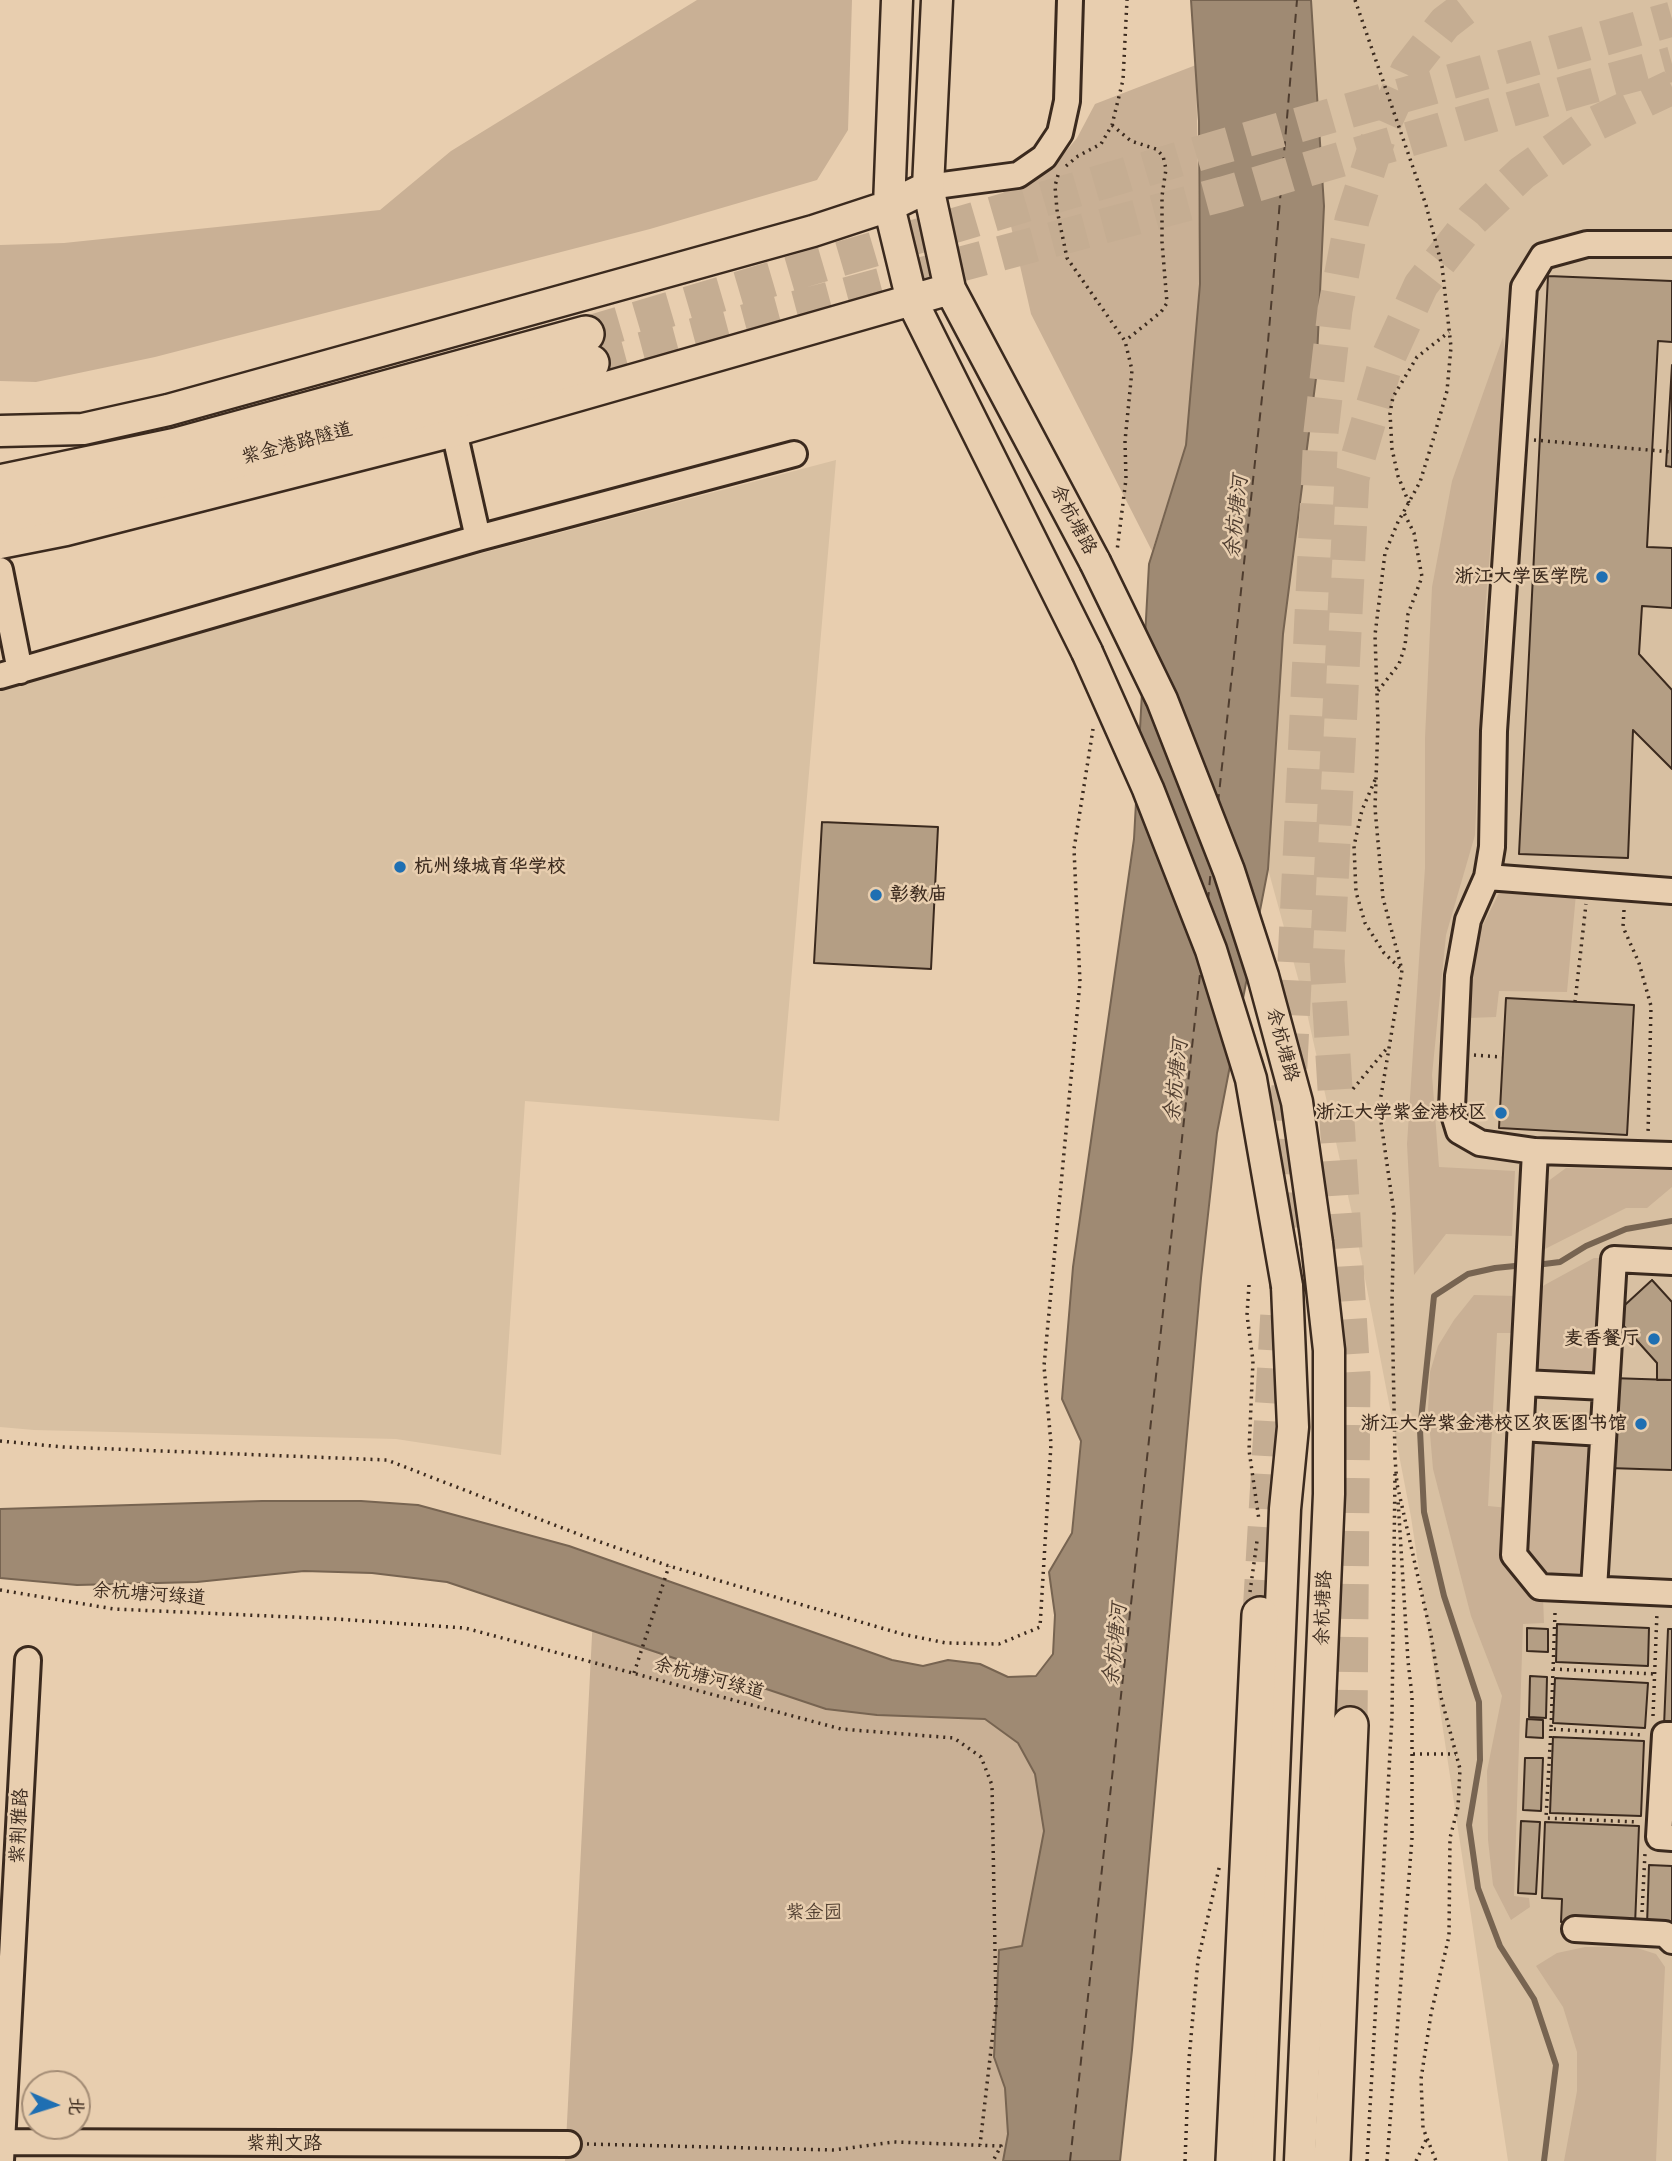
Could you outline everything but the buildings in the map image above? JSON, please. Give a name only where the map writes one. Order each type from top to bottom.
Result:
[{"type":"highway","name":"紫金港路隧道","points":[[0,483],[177,446],[588,349],[174,478],[0,516]]},
{"type":"highway","points":[[0,464],[89,464]]},
{"type":"highway","points":[[1234,2161],[1259,1615]]},
{"type":"highway","points":[[1332,2161],[1350,1725]]},
{"type":"main road","name":"余杭塘路","points":[[897,0],[889,206],[912,301],[1087,652],[1148,789],[1211,950],[1251,1079],[1287,1286],[1293,1427],[1284,1510],[1258,2161]]},
{"type":"main road","name":"余杭塘路","points":[[937,0],[928,187],[950,289],[1106,560],[1229,870],[1264,976],[1297,1102],[1329,1350],[1329,1493],[1300,2161]]},
{"type":"main road","points":[[0,432],[83,429],[168,410],[813,231],[889,206],[928,187]]},
{"type":"main road","points":[[0,543],[66,530],[454,430],[950,289]]},
{"type":"street","points":[[928,187],[1018,175],[1044,158],[1060,133],[1067,101],[1070,0]]},
{"type":"street","points":[[1660,1154],[1535,1151],[1480,1143],[1459,1131],[1452,1108],[1458,976],[1468,920],[1487,877],[1492,847],[1494,731],[1524,287],[1544,256],[1587,244],[1672,244]]},
{"type":"street","points":[[454,430],[478,538]]},
{"type":"street","points":[[0,570],[10,674],[478,538],[794,454]]},
{"type":"street","points":[[1487,877],[1672,891]]},
{"type":"street","points":[[1535,1151],[1514,1555],[1540,1587],[1665,1593]]},
{"type":"street","points":[[1594,1589],[1614,1259],[1672,1262]]},
{"type":"street","points":[[1523,1383],[1606,1387]]},
{"type":"street","points":[[1521,1428],[1603,1433]]},
{"type":"street","name":"紫荆雅路","points":[[2,2148],[28,1660]]},
{"type":"street","points":[[1659,1732],[1664,1735],[1659,1828]]},
{"type":"street","points":[[1575,1929],[1665,1934],[1672,1941]]},
{"type":"street","name":"紫荆文路","points":[[2,2148],[526,2153],[568,2144]]},
{"type":"path","points":[[1106,560],[1126,479],[1125,441],[1132,370],[1125,341],[1067,258],[1057,211],[1057,177],[1078,156],[1101,144],[1112,125],[1123,80],[1128,0]]},
{"type":"path","points":[[1354,0],[1426,205],[1442,266],[1451,347],[1447,391],[1420,482],[1385,553],[1378,592],[1375,635],[1376,808],[1383,898],[1402,970],[1379,1108],[1394,1213],[1392,1302],[1395,1458],[1392,1717],[1367,2161]]},
{"type":"path","points":[[1112,125],[1130,141],[1156,149],[1163,156],[1166,169],[1162,196],[1162,242],[1167,303],[1161,312],[1125,341]]},
{"type":"path","points":[[1409,502],[1398,476],[1392,449],[1390,413],[1393,397],[1417,357],[1449,332]]},
{"type":"path","points":[[1514,438],[1672,452]]},
{"type":"path","points":[[1377,692],[1399,664],[1405,646],[1408,614],[1422,577],[1415,533],[1404,512]]},
{"type":"path","points":[[0,1441],[63,1447],[387,1460],[583,1536],[669,1566],[902,1634],[946,1643],[999,1644],[1040,1627],[1051,1444],[1044,1366],[1080,982],[1074,849],[1095,717]]},
{"type":"path","points":[[1376,778],[1362,810],[1354,846],[1356,892],[1364,923],[1384,953],[1402,970]]},
{"type":"path","points":[[1575,1002],[1588,884]]},
{"type":"path","points":[[1625,887],[1623,927],[1639,963],[1651,1006],[1649,1130],[1660,1154]]},
{"type":"path","points":[[1353,1089],[1389,1045]]},
{"type":"path","points":[[1455,1054],[1503,1057]]},
{"type":"path","points":[[1387,2161],[1409,1879],[1413,1754],[1412,1696],[1395,1458]]},
{"type":"path","points":[[1397,1484],[1431,1635],[1441,1697],[1460,1769],[1458,1807],[1450,1838],[1449,1936],[1431,2014],[1421,2079],[1423,2128],[1436,2161]]},
{"type":"path","points":[[634,1673],[669,1566]]},
{"type":"path","name":"余杭塘河绿道","points":[[0,1590],[114,1609],[465,1628],[841,1728],[954,1738],[981,1757],[992,1785],[996,2006],[980,2145]]},
{"type":"path","points":[[1551,1729],[1659,1732],[1655,1674],[1665,1593]]},
{"type":"path","points":[[1555,1613],[1546,1818],[1659,1828],[1641,1933]]},
{"type":"path","points":[[1553,1669],[1655,1674]]},
{"type":"path","points":[[1413,1754],[1457,1754]]},
{"type":"path","points":[[1416,2161],[1427,2138]]},
{"type":"path","points":[[568,2144],[834,2150],[894,2142],[1001,2146],[993,2161]]},
{"type":"shaded area","name":"浙江大学紫金港校区","points":[[1311,0],[1672,0],[1672,2161],[1508,2161],[1411,1517],[1355,1227],[1304,1000],[1268,869],[1283,634],[1316,378],[1324,206]]},
{"type":"shaded area","name":"杭州绿城育华学校","points":[[836,460],[779,1121],[525,1101],[501,1455],[396,1439],[0,1427],[0,680]]},
{"type":"green space","points":[[697,0],[852,0],[848,130],[817,180],[650,229],[155,357],[36,382],[0,381],[0,245],[64,243],[380,210],[451,151]]},
{"type":"green space","points":[[1196,65],[1200,284],[1186,445],[1152,551],[1031,314],[1003,191],[1050,170],[1077,138],[1095,104]]},
{"type":"green space","points":[[1503,337],[1506,359],[1485,612],[1475,835],[1446,935],[1432,1075],[1439,1167],[1515,1171],[1512,1236],[1446,1234],[1414,1275],[1407,1144],[1425,868],[1425,738],[1432,587],[1452,481]]},
{"type":"green space","points":[[1500,891],[1576,894],[1567,992],[1499,991],[1496,1017],[1468,1018],[1471,972],[1480,931]]},
{"type":"green space","points":[[1566,1168],[1672,1170],[1672,1187],[1647,1208],[1626,1208],[1543,1250],[1547,1182]]},
{"type":"green space","points":[[1594,1258],[1606,1258],[1599,1376],[1535,1373],[1539,1288]]},
{"type":"green space","points":[[1474,1295],[1517,1296],[1515,1333],[1497,1333],[1488,1506],[1509,1508],[1543,1596],[1544,1623],[1523,1624],[1514,1896],[1529,1898],[1530,1907],[1511,1920],[1493,1885],[1488,1840],[1487,1771],[1502,1696],[1471,1616],[1433,1469],[1428,1410],[1430,1372],[1438,1346]]},
{"type":"green space","points":[[1532,1438],[1596,1442],[1588,1582],[1542,1578],[1525,1557]]},
{"type":"green space","name":"紫金园","points":[[593,1616],[997,1711],[1070,1761],[1026,2161],[565,2161]]},
{"type":"green space","points":[[1585,1947],[1634,1947],[1656,1954],[1665,1967],[1656,2161],[1564,2161],[1577,2091],[1577,2052],[1563,2007],[1536,1966],[1557,1953]]},
{"type":"water","name":"余杭塘河","points":[[1191,0],[1311,0],[1324,206],[1316,378],[1283,634],[1268,869],[1217,1133],[1201,1278],[1120,2161],[1003,2161],[1008,2134],[1005,2088],[994,2057],[999,1950],[1022,1946],[1044,1831],[1035,1774],[1018,1743],[985,1719],[877,1715],[826,1709],[447,1582],[372,1573],[304,1571],[197,1582],[77,1585],[0,1578],[0,1509],[262,1501],[361,1501],[418,1505],[569,1546],[892,1660],[923,1666],[948,1660],[980,1664],[1008,1677],[1036,1676],[1053,1654],[1055,1615],[1049,1572],[1072,1533],[1081,1441],[1062,1399],[1073,1267],[1134,839],[1149,564],[1186,445],[1200,284],[1199,121]]},
{"type":"waterway","points":[[1536,1265],[1560,1262],[1586,1246],[1626,1229],[1672,1221]]},
{"type":"waterway","points":[[1525,1265],[1468,1274],[1434,1296],[1420,1430],[1424,1512],[1444,1596],[1479,1702],[1480,1760],[1469,1825],[1478,1888],[1500,1946],[1534,1999],[1556,2065],[1544,2161]]},
{"type":"ferry route","points":[[1218,803],[1268,342],[1297,0]]},
{"type":"ferry route","points":[[1208,901],[1211,868]]},
{"type":"ferry route","points":[[1070,2161],[1201,965]]},
{"type":"tunnel","points":[[1282,1227],[1321,432],[1335,310],[1352,220],[1381,130],[1408,70],[1445,23],[1475,0]]},
{"type":"tunnel","points":[[586,334],[1217,148],[1672,19]]},
{"type":"tunnel","points":[[591,363],[1223,194],[1672,64]]},
{"type":"tunnel","points":[[1350,1725],[1353,1377],[1327,960],[1352,478],[1386,362],[1421,285],[1473,219],[1522,173],[1584,129],[1672,87]]},
{"type":"tunnel","points":[[1260,1615],[1278,1311]]},
{"type":"place","name":"浙江大学医学院","points":[[1602,577]]},
{"type":"place","name":"杭州绿城育华学校","points":[[400,867]]},
{"type":"place","name":"彰教庙","points":[[876,895]]},
{"type":"place","name":"浙江大学紫金港校区","points":[[1501,1113]]},
{"type":"place","name":"麦香餐厅","points":[[1654,1339]]},
{"type":"place","name":"浙江大学紫金港校区农医图书馆","points":[[1641,1424]]}]
